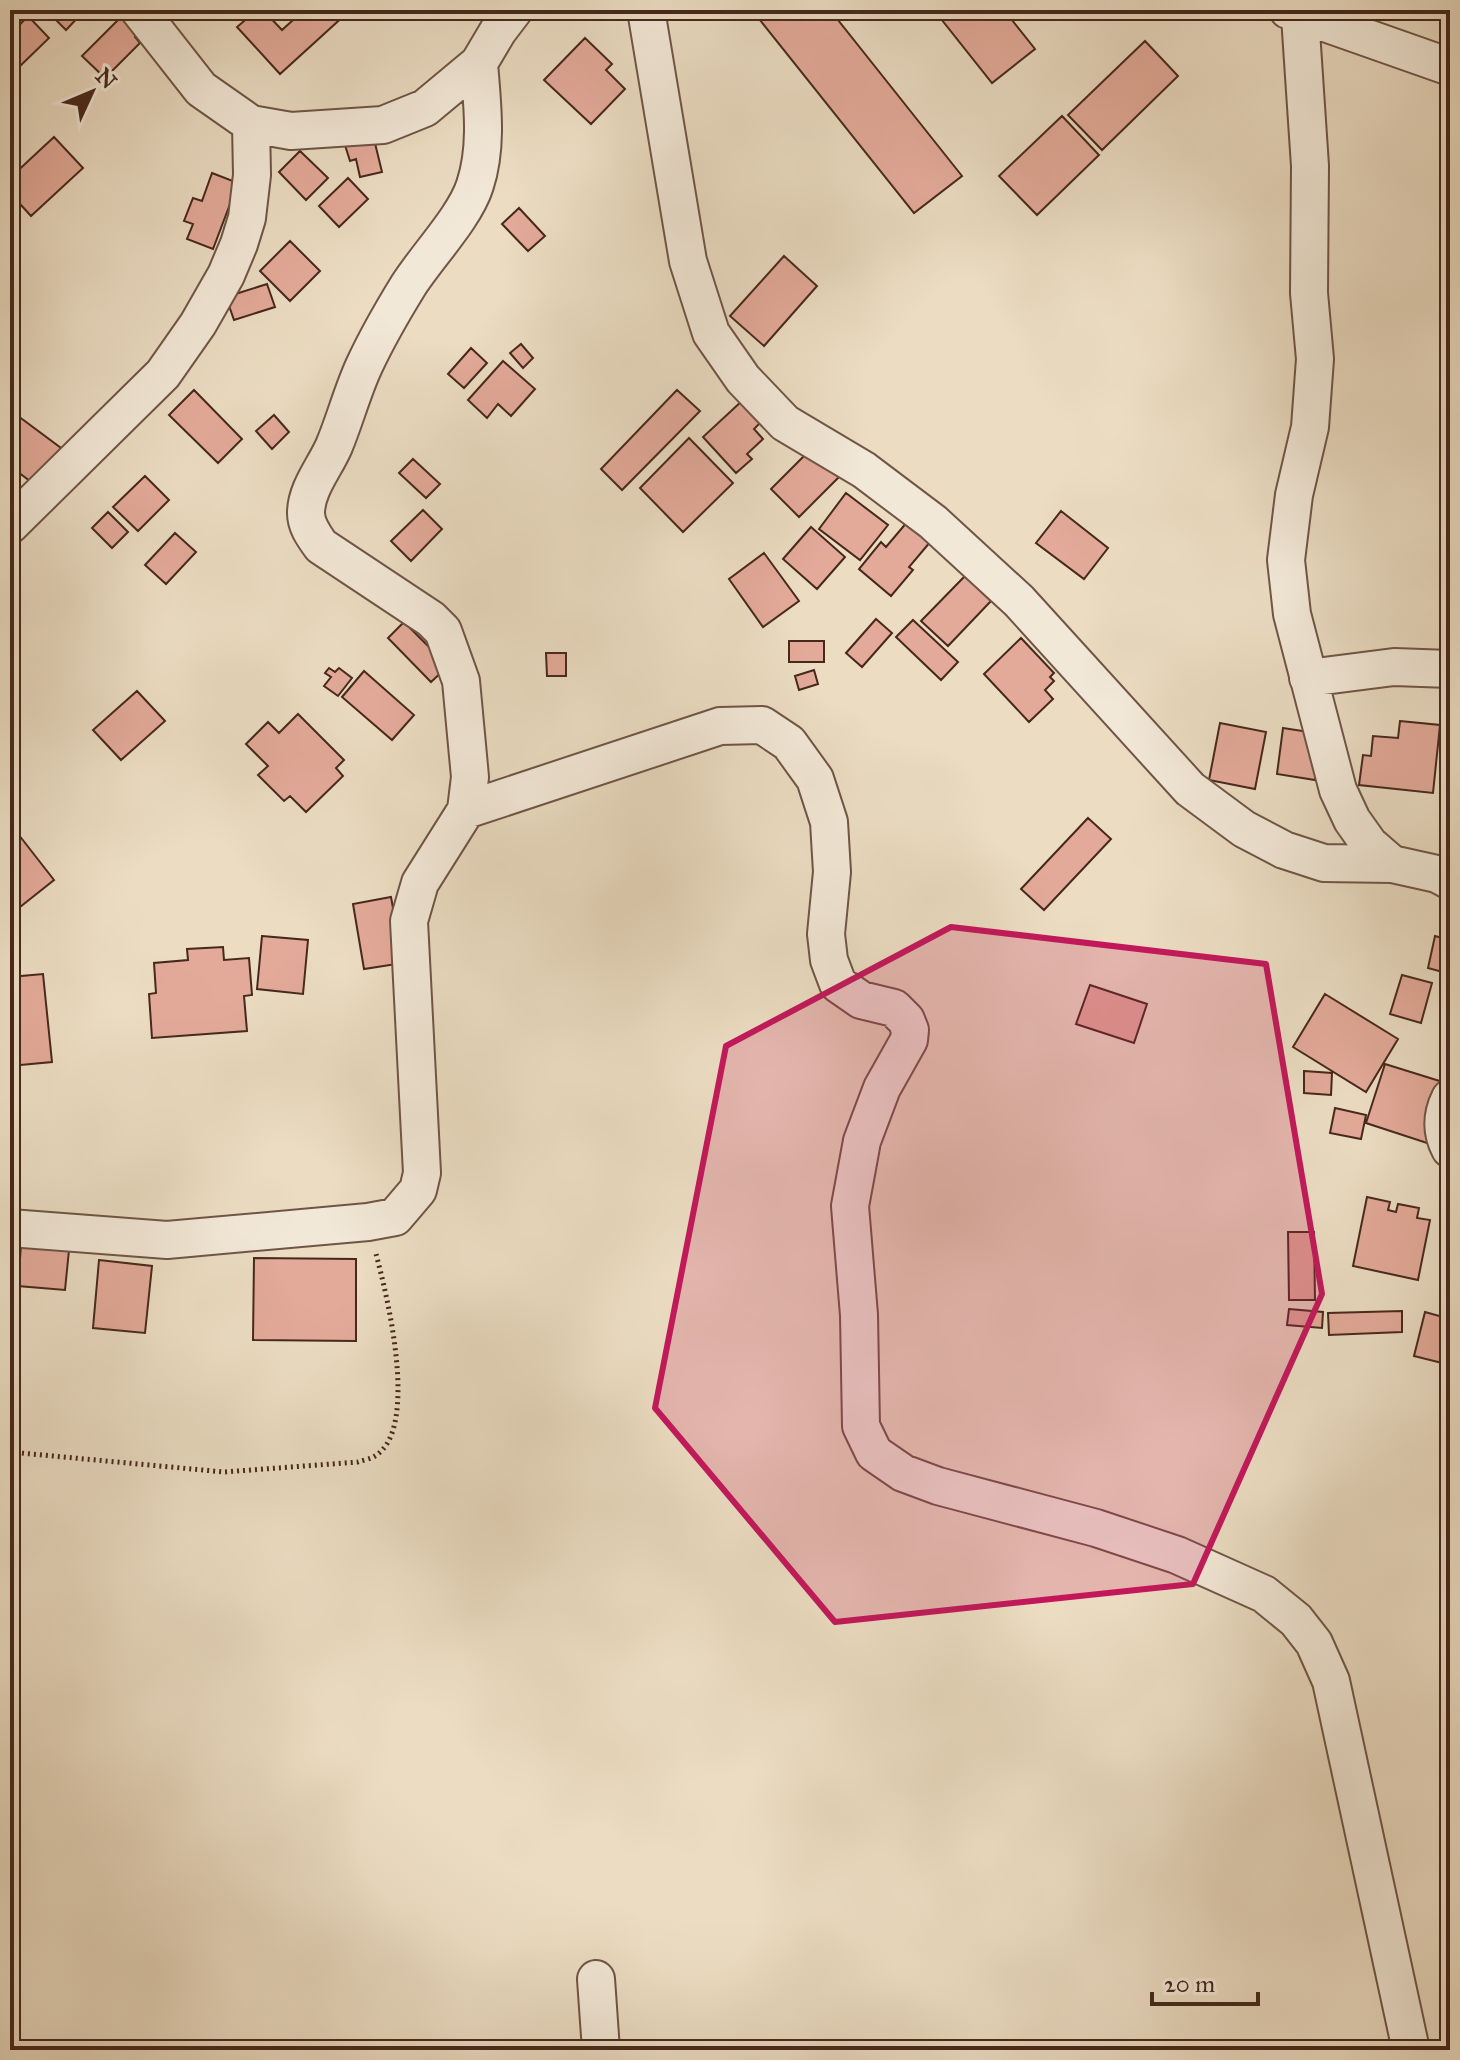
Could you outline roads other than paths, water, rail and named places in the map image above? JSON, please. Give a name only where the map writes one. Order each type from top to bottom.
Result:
[{"type":"street","points":[[139,10],[201,89],[251,124],[291,131],[383,125],[425,108],[479,63],[514,10]]},
{"type":"street","points":[[646,10],[688,261],[711,333],[743,379],[785,423],[864,470],[933,522],[1019,601],[1190,789],[1244,829],[1284,850],[1324,863],[1392,864],[1437,874],[1450,881]]},
{"type":"street","points":[[1392,864],[1369,844],[1352,820],[1338,790],[1292,614],[1286,560],[1294,495],[1310,427],[1315,359],[1309,293],[1310,166],[1294,13],[1450,67]]},
{"type":"street","points":[[10,1228],[167,1240],[368,1222],[395,1217],[418,1190],[422,1173],[409,921],[420,883],[466,810],[470,777],[461,681],[443,631],[431,619],[321,546],[309,528],[306,513],[312,490],[333,449],[363,368],[386,323],[410,283],[452,226],[475,186],[481,154],[483,110],[479,63]]},
{"type":"street","points":[[10,525],[163,374],[198,324],[226,275],[247,218],[252,175],[251,124]]},
{"type":"street","points":[[1308,678],[1394,667],[1450,669]]},
{"type":"street","points":[[466,810],[720,726],[762,725],[789,743],[815,779],[829,822],[832,872],[826,934],[829,960],[838,984],[861,1000],[894,1008],[906,1020],[910,1030],[909,1040],[882,1088],[862,1141],[850,1206],[859,1315],[861,1426],[874,1453],[903,1473],[938,1486],[1096,1528],[1177,1555],[1264,1594],[1296,1620],[1314,1643],[1331,1681],[1411,2050]]},
{"type":"street","points":[[1450,1098],[1444,1110],[1443,1135],[1450,1149]]},
{"type":"street","points":[[596,1979],[601,2050]]}]
